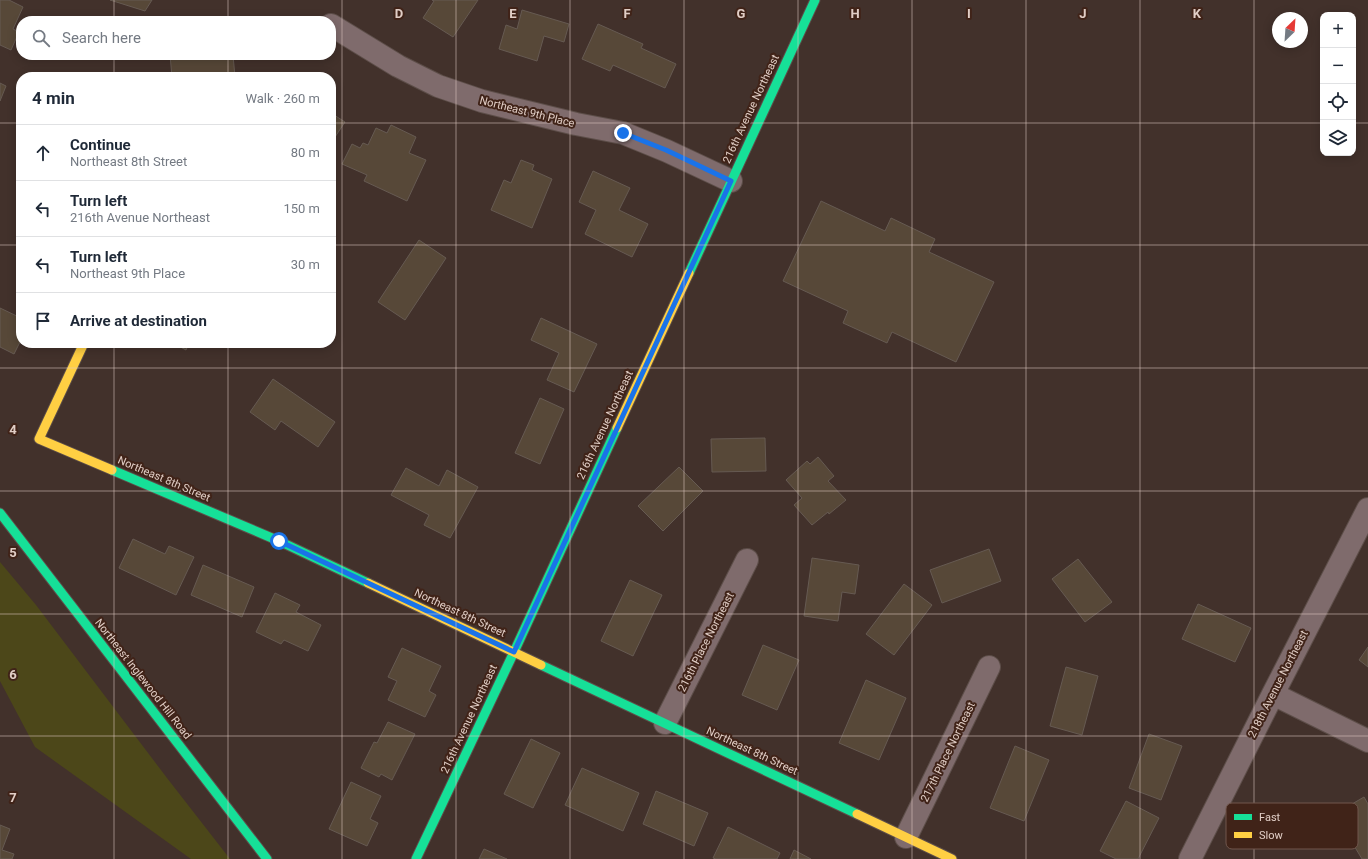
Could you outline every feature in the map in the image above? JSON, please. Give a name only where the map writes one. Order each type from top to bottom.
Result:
[{"type":"street","name":"216th Avenue Northeast","points":[[416,859],[514,652],[815,0]]},
{"type":"street","name":"Northeast 9th Place","points":[[336,27],[398,66],[438,86],[482,102],[576,124],[623,133],[666,150],[731,181]]},
{"type":"street","name":"Northeast 8th Street","points":[[82,348],[39,439],[279,541],[952,859]]},
{"type":"street","name":"218th Avenue Northeast","points":[[1190,859],[1368,509]]},
{"type":"street","name":"Northeast Inglewood Hill Road","points":[[0,513],[267,859]]},
{"type":"street","name":"216th Place Northeast","points":[[665,723],[747,560]]},
{"type":"street","name":"217th Place Northeast","points":[[906,837],[989,667]]},
{"type":"street","points":[[1273,694],[1368,741]]},
{"type":"shaded area","points":[[0,562],[36,605],[230,859],[191,859],[35,747],[0,681]]},
{"type":"building","points":[[0,0],[9,0],[23,7],[19,16],[16,16],[16,22],[13,29],[16,30],[16,39],[11,50],[0,45]]},
{"type":"building","points":[[110,0],[152,0],[145,11]]},
{"type":"building","points":[[432,0],[478,0],[453,37],[423,18],[434,1]]},
{"type":"building","points":[[522,10],[569,24],[564,42],[544,36],[537,61],[499,49],[506,25],[517,29]]},
{"type":"building","points":[[598,24],[643,44],[641,48],[676,64],[665,88],[613,65],[610,71],[582,59]]},
{"type":"building","points":[[170,60],[233,60],[235,72],[172,72]]},
{"type":"building","points":[[0,83],[6,86],[0,101]]},
{"type":"building","points":[[336,116],[345,122],[336,136]]},
{"type":"building","points":[[391,125],[416,137],[409,153],[426,160],[407,201],[364,181],[367,175],[342,164],[352,144],[360,148],[363,143],[368,145],[376,128],[387,133]]},
{"type":"building","points":[[521,160],[534,165],[532,170],[552,179],[532,228],[491,210],[504,180],[511,183]]},
{"type":"building","points":[[593,171],[630,188],[619,210],[648,224],[632,257],[585,234],[596,210],[579,202]]},
{"type":"building","points":[[821,201],[885,231],[891,218],[935,239],[929,252],[994,282],[956,362],[892,332],[887,343],[843,323],[848,311],[783,281]]},
{"type":"building","points":[[419,240],[446,258],[405,320],[378,302]]},
{"type":"building","points":[[0,308],[16,316],[17,348],[14,354],[0,347]]},
{"type":"building","points":[[541,318],[597,344],[574,392],[547,380],[559,353],[531,340]]},
{"type":"building","points":[[273,379],[335,422],[318,447],[281,421],[275,430],[250,412]]},
{"type":"building","points":[[540,398],[564,409],[540,464],[515,453]]},
{"type":"building","points":[[765,438],[766,471],[712,472],[711,439]]},
{"type":"building","points":[[818,457],[834,476],[828,481],[846,500],[829,514],[828,512],[812,525],[794,505],[802,498],[786,480],[807,461],[810,464]]},
{"type":"building","points":[[679,467],[703,491],[663,531],[638,506]]},
{"type":"building","points":[[406,468],[439,486],[447,470],[478,487],[450,538],[424,525],[429,515],[391,495]]},
{"type":"building","points":[[133,539],[165,554],[169,546],[194,557],[176,595],[119,568]]},
{"type":"building","points":[[989,549],[1001,581],[942,603],[930,570]]},
{"type":"building","points":[[812,558],[859,565],[855,594],[842,592],[838,621],[804,616]]},
{"type":"building","points":[[1078,559],[1112,602],[1085,622],[1052,579]]},
{"type":"building","points":[[203,565],[254,587],[242,617],[191,595]]},
{"type":"building","points":[[630,580],[662,595],[633,656],[601,641]]},
{"type":"building","points":[[904,584],[932,605],[894,655],[866,634]]},
{"type":"building","points":[[275,593],[300,605],[296,612],[321,625],[308,651],[284,640],[281,644],[256,632]]},
{"type":"building","points":[[1198,604],[1251,628],[1235,662],[1182,639]]},
{"type":"building","points":[[763,645],[799,660],[777,710],[742,695]]},
{"type":"building","points":[[1368,647],[1368,667],[1359,660]]},
{"type":"building","points":[[402,648],[441,666],[429,691],[436,695],[425,717],[388,700],[397,681],[388,677]]},
{"type":"building","points":[[1066,667],[1098,676],[1082,735],[1050,726]]},
{"type":"building","points":[[866,680],[906,698],[879,760],[839,743]]},
{"type":"building","points":[[388,722],[415,734],[392,780],[381,774],[379,777],[361,768],[374,742],[377,743]]},
{"type":"building","points":[[1149,734],[1182,746],[1161,800],[1129,788]]},
{"type":"building","points":[[531,739],[560,753],[533,808],[504,794]]},
{"type":"building","points":[[1015,746],[1049,760],[1024,821],[990,808]]},
{"type":"building","points":[[582,768],[639,793],[623,831],[565,805]]},
{"type":"building","points":[[351,782],[381,796],[370,819],[378,823],[367,846],[329,829]]},
{"type":"building","points":[[656,791],[708,813],[694,846],[643,824]]},
{"type":"building","points":[[1364,797],[1368,804],[1368,859],[1362,859],[1356,849],[1358,849],[1358,803],[1354,803]]},
{"type":"building","points":[[1126,801],[1159,818],[1138,859],[1116,859],[1100,851]]},
{"type":"building","points":[[0,825],[10,829],[2,850],[14,854],[12,859],[0,859]]},
{"type":"building","points":[[728,827],[780,853],[777,859],[713,858]]},
{"type":"building","points":[[484,849],[507,859],[479,859]]},
{"type":"building","points":[[794,850],[811,859],[790,859]]},
{"type":"traffic: fast","points":[[689,273],[815,0]]},
{"type":"traffic: fast","points":[[416,859],[514,652],[617,428]]},
{"type":"traffic: fast","points":[[112,470],[279,541],[368,583]]},
{"type":"traffic: fast","points":[[0,513],[267,859]]},
{"type":"traffic: fast","points":[[541,665],[857,814]]},
{"type":"traffic: slow","points":[[617,428],[689,273]]},
{"type":"traffic: slow","points":[[82,348],[39,439],[112,470]]},
{"type":"traffic: slow","points":[[368,583],[541,665]]},
{"type":"traffic: slow","points":[[857,814],[952,859]]},
{"type":"route","points":[[279,541],[514,652],[731,181],[666,150],[623,133]]}]
